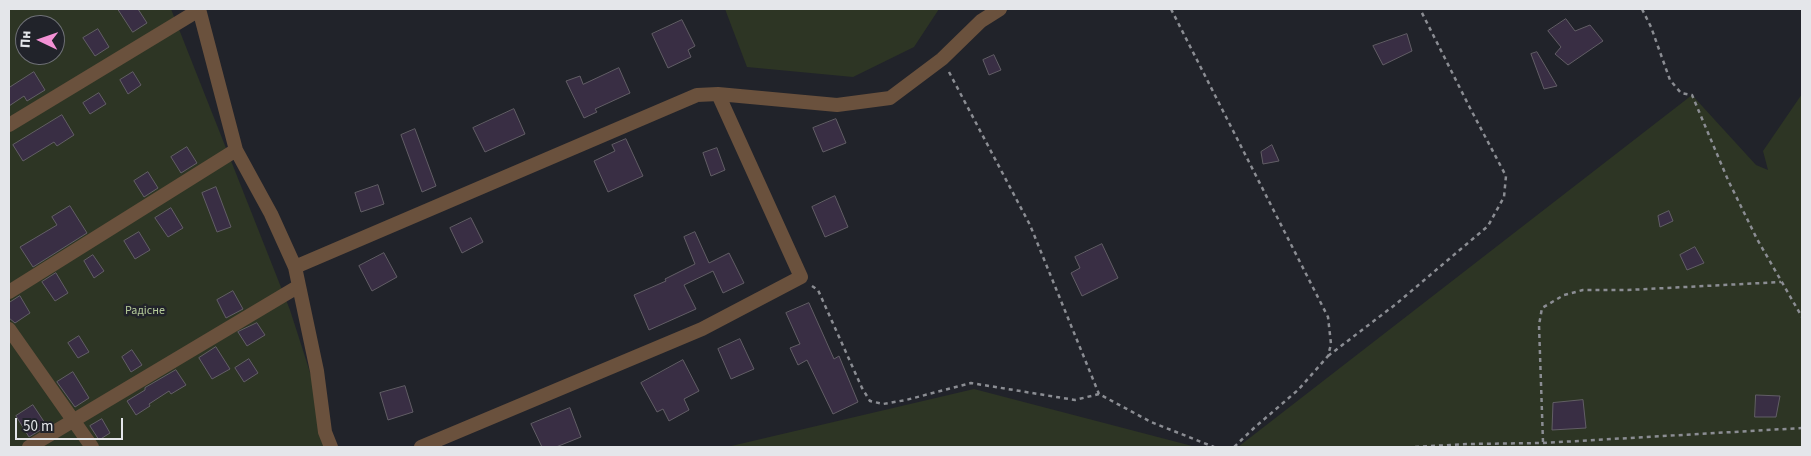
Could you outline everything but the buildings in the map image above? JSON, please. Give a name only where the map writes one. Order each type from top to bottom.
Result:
[{"type":"street","points":[[9,125],[181,14],[199,9],[236,150],[271,214],[296,267],[317,372],[325,432],[331,447]]},
{"type":"street","points":[[296,267],[697,94],[718,94],[837,105],[890,98],[942,59],[981,21],[1000,9]]},
{"type":"street","points":[[422,447],[702,329],[801,277],[718,94]]},
{"type":"street","points":[[9,292],[236,150]]},
{"type":"street","points":[[29,447],[299,286]]},
{"type":"street","points":[[9,329],[92,447]]},
{"type":"path","points":[[1171,9],[1328,317],[1331,344],[1328,356]]},
{"type":"path","points":[[1234,447],[1298,390],[1328,356],[1396,304],[1488,226],[1504,197],[1506,176],[1420,9]]},
{"type":"path","points":[[1642,9],[1670,80],[1681,93],[1692,95],[1728,180],[1781,282],[1802,317]]},
{"type":"path","points":[[942,59],[1030,225],[1098,394],[1150,422],[1214,447]]},
{"type":"path","points":[[801,277],[818,290],[862,388],[870,401],[883,404],[906,400],[971,382],[1076,400],[1098,394]]},
{"type":"path","points":[[1543,442],[1539,325],[1542,308],[1564,294],[1583,290],[1628,290],[1781,282]]},
{"type":"path","points":[[1415,447],[1802,428]]},
{"type":"green space","name":"Радісне","points":[[9,9],[171,9],[290,310],[334,447],[9,447]]},
{"type":"green space","points":[[725,9],[939,9],[914,47],[853,77],[747,67]]},
{"type":"green space","points":[[1802,94],[1802,447],[1238,447],[1692,95],[1756,165],[1768,170],[1763,151]]},
{"type":"green space","points":[[974,389],[1196,447],[727,447]]}]
